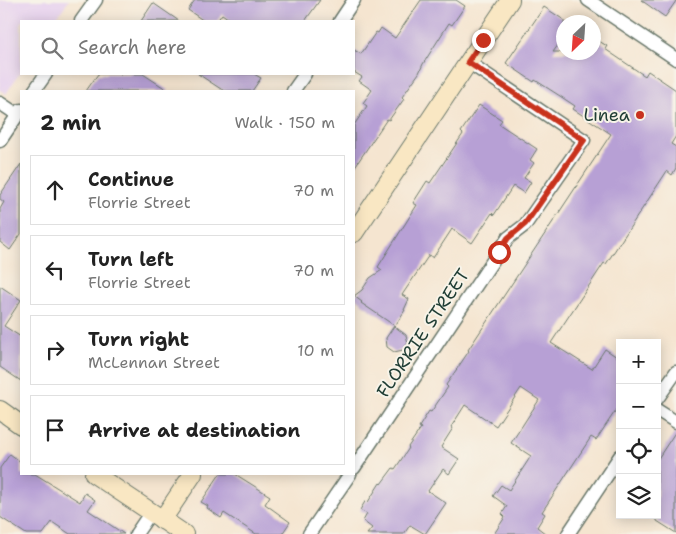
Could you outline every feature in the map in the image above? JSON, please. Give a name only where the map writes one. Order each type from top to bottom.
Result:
[{"type":"street","points":[[82,20],[96,0]]},
{"type":"street","points":[[341,20],[354,0]]},
{"type":"street","points":[[355,232],[510,0]]},
{"type":"street","points":[[588,0],[676,59]]},
{"type":"street","name":"FLORRIE STREET","points":[[355,467],[508,238],[525,224],[584,140],[468,62]]},
{"type":"street","points":[[35,90],[45,75]]},
{"type":"street","points":[[294,90],[304,75]]},
{"type":"street","points":[[0,103],[19,113],[0,141]]},
{"type":"street","points":[[661,393],[676,372]]},
{"type":"street","points":[[0,410],[20,424]]},
{"type":"street","points":[[661,413],[676,422]]},
{"type":"street","points":[[568,534],[616,462]]},
{"type":"street","points":[[96,475],[184,534]]},
{"type":"street","points":[[136,534],[157,516],[192,475]]},
{"type":"street","points":[[309,534],[349,475]]},
{"type":"shaded area","points":[[0,0],[69,0],[55,20],[20,20],[20,73],[6,94],[0,90]]},
{"type":"building","points":[[195,0],[320,0],[306,20],[231,20],[222,14],[218,20],[203,20],[188,10]]},
{"type":"building","points":[[421,0],[456,0],[465,6],[452,25],[449,23],[402,97],[404,99],[389,120],[387,119],[355,167],[355,124],[367,106],[363,103],[372,90],[359,81],[362,77],[355,73],[355,51],[361,54],[376,32],[378,33],[381,28],[395,38]]},
{"type":"building","points":[[641,0],[676,0],[676,1],[665,17]]},
{"type":"building","points":[[153,3],[178,20],[142,20]]},
{"type":"building","points":[[544,7],[556,15],[556,48],[553,52],[556,52],[556,60],[601,60],[601,42],[607,46],[605,49],[645,76],[648,71],[676,90],[676,136],[671,144],[676,147],[676,168],[672,175],[667,171],[551,343],[592,369],[605,349],[616,356],[616,410],[596,440],[591,437],[542,512],[545,514],[537,527],[546,534],[494,534],[505,517],[502,514],[507,506],[493,496],[501,485],[509,490],[531,456],[511,443],[539,400],[521,388],[496,426],[465,405],[441,447],[459,459],[449,474],[443,469],[428,491],[446,503],[425,534],[410,525],[404,534],[367,534],[372,528],[363,521],[367,514],[360,510],[366,500],[368,502],[380,483],[393,468],[395,469],[421,428],[419,427],[429,411],[431,412],[448,387],[446,385],[468,350],[611,134],[573,109],[575,106],[506,63]]},
{"type":"building","points":[[97,75],[145,75],[167,90],[87,90]]},
{"type":"building","points":[[200,75],[256,75],[261,78],[253,90],[222,90]]},
{"type":"building","points":[[479,105],[502,120],[499,124],[537,149],[530,160],[534,163],[524,178],[531,182],[524,193],[513,186],[494,215],[492,213],[472,243],[452,229],[433,258],[429,255],[402,295],[409,299],[405,310],[395,326],[361,303],[355,295],[362,290],[370,278],[382,270],[378,267],[417,205],[413,203],[427,181],[430,183],[463,134],[461,132]]},
{"type":"building","points":[[20,165],[20,235],[10,250],[0,242],[0,209],[4,202],[0,199],[0,195]]},
{"type":"building","points":[[0,286],[20,299],[4,326],[20,336],[20,380],[0,367]]},
{"type":"building","points":[[394,326],[406,335],[408,343],[403,350],[394,352],[387,347],[386,338]]},
{"type":"building","points":[[676,431],[676,533],[657,521],[657,519],[661,519],[661,454]]},
{"type":"building","points":[[10,454],[20,461],[20,475],[37,475],[80,502],[85,493],[95,500],[88,510],[124,534],[70,534],[52,522],[43,534],[26,534],[0,517],[0,468]]},
{"type":"building","points":[[219,475],[237,475],[270,496],[265,504],[290,522],[282,534],[256,534],[224,513],[221,518],[201,502]]},
{"type":"place","name":"Linea","points":[[640,115]]},
{"type":"route","points":[[483,40],[468,62],[584,140],[525,224],[508,238],[499,252]]}]
